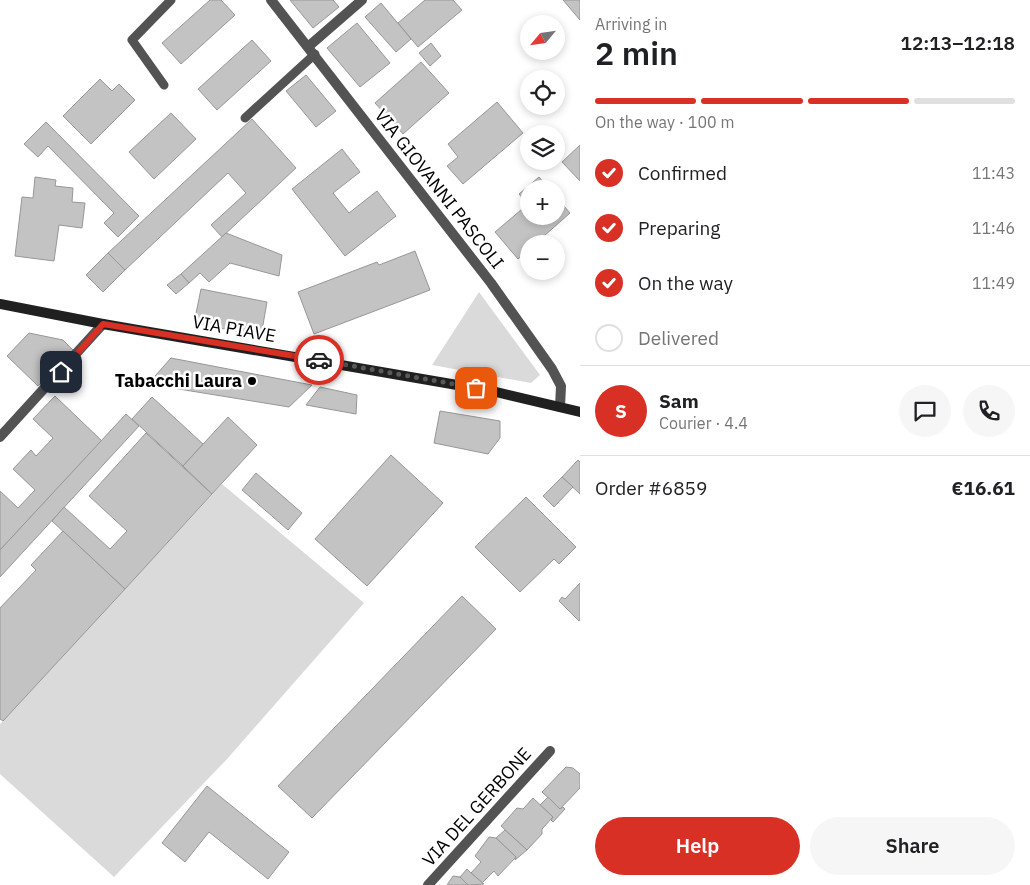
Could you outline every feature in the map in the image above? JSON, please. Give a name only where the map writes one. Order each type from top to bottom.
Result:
[{"type":"street","name":"VIA GIOVANNI PASCOLI","points":[[271,0],[312,50],[491,283],[552,370],[561,386],[560,406]]},
{"type":"street","points":[[312,50],[362,0]]},
{"type":"street","name":"VIA PIAVE","points":[[0,304],[103,324],[492,391],[580,412]]},
{"type":"street","points":[[0,436],[86,346],[103,324]]},
{"type":"street","name":"VIA DEL GERBONE","points":[[428,885],[550,751]]},
{"type":"lane","points":[[164,85],[132,40],[171,0]]},
{"type":"lane","points":[[245,118],[312,50]]},
{"type":"shaded area","points":[[479,292],[540,375],[531,383],[432,365]]},
{"type":"shaded area","points":[[222,484],[364,603],[227,759],[114,877],[0,774],[0,724]]},
{"type":"building","points":[[210,0],[221,0],[235,15],[181,64],[162,43]]},
{"type":"building","points":[[290,0],[333,0],[339,7],[313,28]]},
{"type":"building","points":[[425,0],[453,0],[462,10],[418,47],[398,23]]},
{"type":"building","points":[[563,0],[580,0],[580,20]]},
{"type":"building","points":[[381,3],[411,39],[396,52],[365,17]]},
{"type":"building","points":[[357,23],[390,63],[360,87],[327,48]]},
{"type":"building","points":[[252,40],[271,61],[217,110],[198,89]]},
{"type":"building","points":[[431,43],[441,56],[430,66],[419,53]]},
{"type":"building","points":[[421,62],[449,93],[403,134],[375,103]]},
{"type":"building","points":[[306,75],[336,111],[316,127],[286,91]]},
{"type":"building","points":[[100,79],[112,91],[119,84],[135,100],[91,144],[63,116]]},
{"type":"building","points":[[497,102],[520,129],[520,136],[463,184],[447,166],[458,157],[448,144]]},
{"type":"building","points":[[171,113],[196,139],[154,179],[129,152]]},
{"type":"building","points":[[252,119],[296,168],[222,237],[211,225],[246,193],[228,173],[125,270],[108,253]]},
{"type":"building","points":[[46,122],[139,216],[118,237],[104,223],[114,213],[48,146],[38,157],[24,144]]},
{"type":"building","points":[[580,145],[580,181],[565,165],[565,159]]},
{"type":"building","points":[[342,149],[360,172],[333,193],[349,213],[377,191],[396,216],[345,256],[292,189]]},
{"type":"building","points":[[35,177],[56,180],[55,186],[73,188],[72,202],[85,203],[82,228],[59,225],[54,261],[15,256],[22,197],[33,198]]},
{"type":"building","points":[[565,207],[570,213],[565,217]]},
{"type":"building","points":[[520,211],[520,225],[556,225],[545,235],[520,235],[520,257],[518,259],[495,232]]},
{"type":"building","points":[[226,233],[282,255],[279,276],[230,263],[209,282],[200,273],[189,283],[181,274]]},
{"type":"building","points":[[415,251],[430,290],[314,334],[298,292],[377,262],[379,265]]},
{"type":"building","points":[[108,253],[125,270],[103,292],[86,275]]},
{"type":"building","points":[[181,274],[189,283],[176,294],[167,285]]},
{"type":"building","points":[[201,289],[267,302],[261,336],[194,323]]},
{"type":"building","points":[[29,333],[63,340],[73,350],[38,386],[7,356]]},
{"type":"building","points":[[171,358],[312,385],[289,407],[148,384]]},
{"type":"building","points":[[320,387],[357,395],[356,414],[306,405]]},
{"type":"building","points":[[55,396],[102,441],[0,550],[0,491],[18,508],[35,490],[13,469],[31,450],[36,456],[53,438],[33,419]]},
{"type":"building","points":[[152,397],[203,444],[183,466],[132,419]]},
{"type":"building","points":[[440,411],[500,421],[500,438],[488,454],[434,443]]},
{"type":"building","points":[[126,414],[139,426],[0,577],[0,550]]},
{"type":"building","points":[[228,417],[257,445],[212,494],[183,466]]},
{"type":"building","points":[[146,433],[212,494],[125,589],[52,521],[64,507],[110,549],[127,531],[89,496]]},
{"type":"building","points":[[391,455],[443,503],[367,586],[315,539]]},
{"type":"building","points":[[578,460],[580,462],[580,494],[562,477]]},
{"type":"building","points":[[256,473],[302,513],[288,530],[242,490]]},
{"type":"building","points":[[562,477],[573,487],[554,507],[543,496]]},
{"type":"building","points":[[526,497],[576,547],[559,564],[554,559],[520,592],[475,547]]},
{"type":"building","points":[[63,531],[125,589],[3,721],[0,719],[0,608],[36,570],[31,565]]},
{"type":"building","points":[[580,583],[579,621],[559,601],[562,597],[565,599]]},
{"type":"building","points":[[462,596],[496,629],[312,818],[278,786]]},
{"type":"building","points":[[566,767],[573,768],[580,774],[580,788],[560,809],[542,792]]},
{"type":"building","points":[[207,786],[289,852],[268,879],[209,832],[185,862],[162,843]]},
{"type":"building","points":[[548,797],[560,809],[563,807],[565,809],[553,822],[551,820],[553,817],[540,805]]},
{"type":"building","points":[[533,798],[553,817],[542,829],[542,834],[527,850],[501,826],[517,808],[523,809]]},
{"type":"building","points":[[505,830],[527,850],[515,860],[516,857],[496,838]]},
{"type":"building","points":[[489,837],[496,838],[516,857],[498,876],[494,871],[482,883],[471,873],[481,862],[475,856]]},
{"type":"building","points":[[467,869],[484,884],[468,885],[460,877]]},
{"type":"building","points":[[453,876],[460,877],[468,885],[447,885]]},
{"type":"way so far","points":[[319,360],[476,388]]},
{"type":"place","name":"Tabacchi Laura","points":[[252,381]]},
{"type":"route","points":[[61,372],[86,346],[103,324],[319,360]]}]
